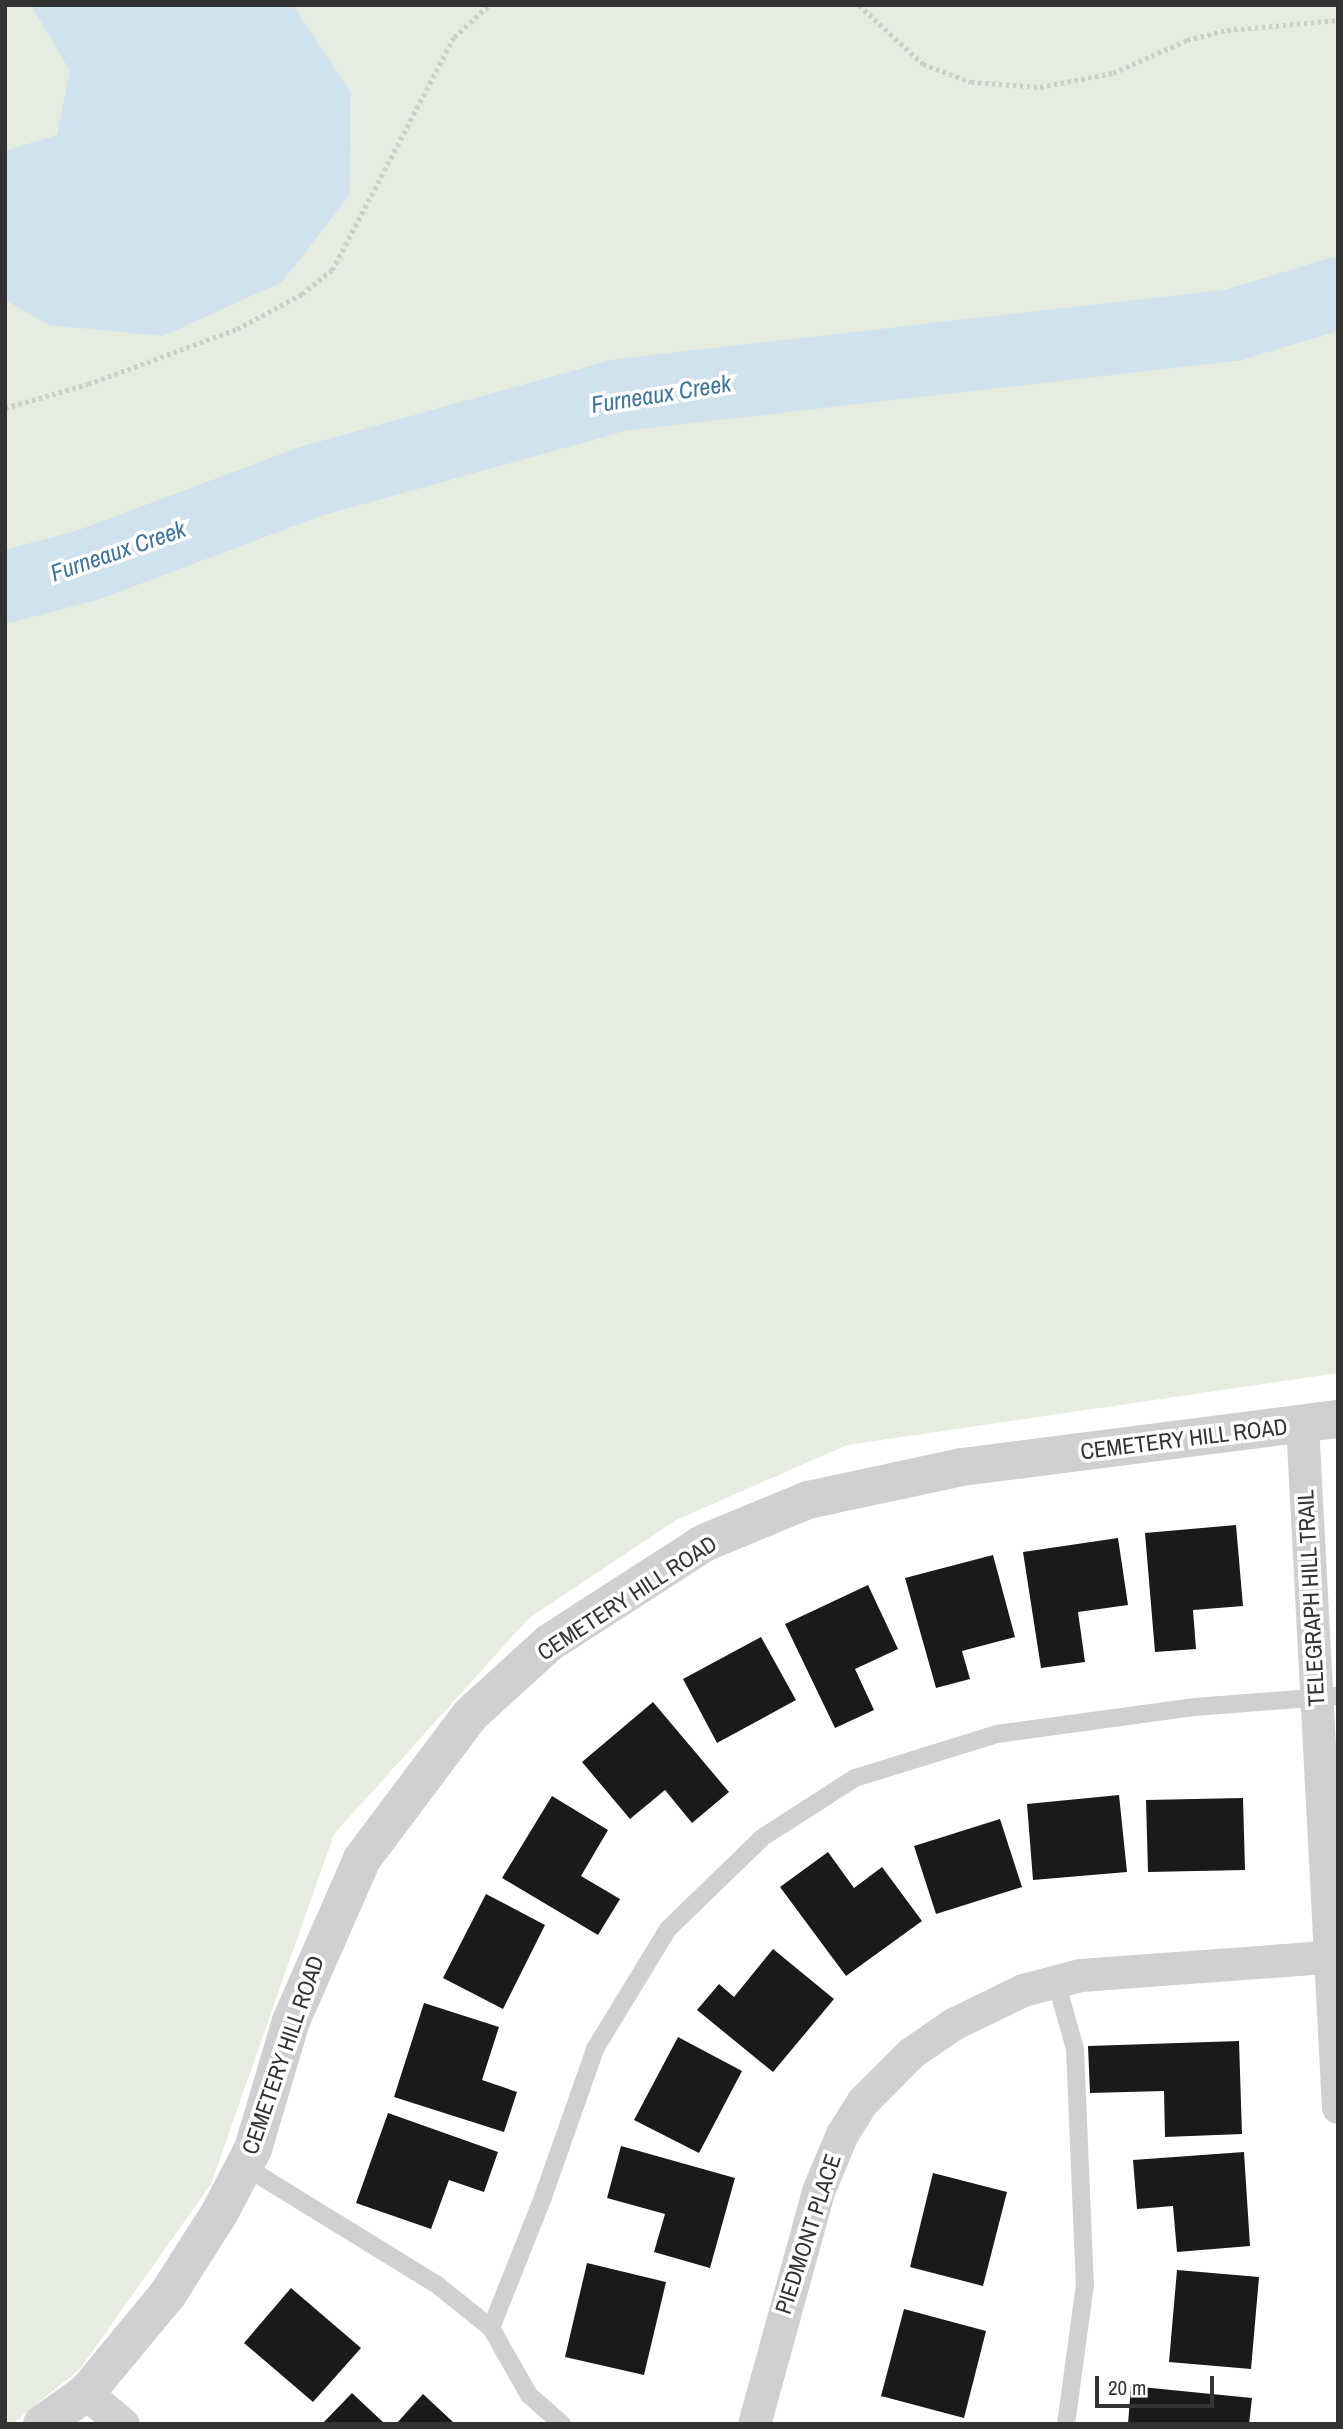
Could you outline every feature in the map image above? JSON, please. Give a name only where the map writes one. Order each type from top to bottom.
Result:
[{"type":"street","name":"TELEGRAPH HILL TRAIL","points":[[1320,1421],[1338,2107]]},
{"type":"street","name":"CEMETERY HILL ROAD","points":[[42,2424],[86,2393],[168,2294],[244,2166],[291,2021],[362,1859],[470,1715],[549,1643],[704,1543],[808,1500],[962,1467],[1320,1421]]},
{"type":"street","name":"PIEDMONT PLACE","points":[[754,2424],[818,2191],[842,2134],[863,2101],[911,2053],[953,2024],[1023,1990],[1080,1975],[1333,1956]]},
{"type":"street","points":[[86,2393],[123,2424]]},
{"type":"lane","points":[[491,2328],[543,2197],[595,2049],[667,1929],[763,1837],[855,1778],[997,1734],[1195,1707],[1327,1698]]},
{"type":"lane","points":[[1056,1981],[1075,2049],[1086,2284],[1066,2424]]},
{"type":"lane","points":[[244,2166],[436,2284],[491,2328],[529,2395],[562,2424]]},
{"type":"path","points":[[5,408],[88,384],[237,329],[302,294],[332,270],[454,37],[489,5]]},
{"type":"path","points":[[859,5],[923,64],[971,82],[1040,86],[1113,73],[1187,40],[1227,30],[1338,20]]},
{"type":"shaded area","points":[[5,5],[1338,5],[1338,1373],[847,1445],[676,1520],[529,1618],[334,1834],[211,2184],[80,2369],[12,2424],[5,2424]]},
{"type":"water","points":[[31,5],[293,5],[351,93],[349,196],[282,282],[163,336],[49,325],[5,300],[5,151],[57,135],[70,71]]},
{"type":"building","points":[[1236,1525],[1243,1606],[1193,1610],[1196,1649],[1155,1652],[1145,1533]]},
{"type":"building","points":[[1118,1538],[1128,1605],[1078,1612],[1085,1662],[1041,1668],[1023,1552]]},
{"type":"building","points":[[993,1555],[1015,1637],[962,1651],[970,1679],[936,1688],[905,1578]]},
{"type":"building","points":[[868,1585],[898,1649],[855,1669],[874,1710],[835,1728],[785,1624]]},
{"type":"building","points":[[761,1637],[796,1700],[717,1743],[683,1679]]},
{"type":"building","points":[[653,1702],[729,1792],[692,1823],[665,1790],[630,1819],[582,1762]]},
{"type":"building","points":[[1119,1795],[1127,1872],[1033,1880],[1027,1804]]},
{"type":"building","points":[[552,1796],[608,1830],[581,1876],[620,1899],[598,1935],[502,1878]]},
{"type":"building","points":[[1243,1798],[1245,1870],[1148,1872],[1146,1800]]},
{"type":"building","points":[[1000,1819],[1022,1887],[936,1914],[914,1846]]},
{"type":"building","points":[[828,1852],[854,1888],[882,1867],[922,1921],[846,1976],[780,1887]]},
{"type":"building","points":[[486,1894],[545,1925],[503,2009],[443,1978]]},
{"type":"building","points":[[773,1949],[834,1999],[773,2072],[697,2010],[719,1984],[734,1997]]},
{"type":"building","points":[[424,2003],[499,2027],[482,2080],[517,2092],[504,2132],[394,2097]]},
{"type":"building","points":[[678,2037],[742,2071],[699,2153],[634,2120]]},
{"type":"building","points":[[1239,2041],[1242,2134],[1165,2137],[1164,2091],[1090,2093],[1088,2046]]},
{"type":"building","points":[[388,2113],[498,2152],[484,2192],[449,2180],[431,2229],[356,2203]]},
{"type":"building","points":[[621,2146],[735,2178],[710,2268],[654,2252],[665,2214],[607,2198]]},
{"type":"building","points":[[1244,2152],[1250,2246],[1177,2252],[1173,2206],[1137,2209],[1133,2160]]},
{"type":"building","points":[[933,2173],[1007,2192],[983,2286],[910,2267]]},
{"type":"building","points":[[587,2263],[666,2282],[644,2375],[565,2357]]},
{"type":"building","points":[[1177,2270],[1259,2277],[1251,2369],[1169,2362]]},
{"type":"building","points":[[291,2288],[361,2348],[313,2402],[244,2343]]},
{"type":"building","points":[[904,2309],[986,2331],[964,2418],[881,2396]]},
{"type":"building","points":[[1131,2386],[1252,2398],[1249,2424],[1128,2424]]},
{"type":"building","points":[[352,2393],[385,2424],[322,2424]]},
{"type":"building","points":[[423,2394],[453,2422],[452,2424],[396,2424]]},
{"type":"waterway","name":"Furneaux Creek","points":[[5,587],[88,565],[312,481],[620,395],[1233,325],[1338,293]]}]
